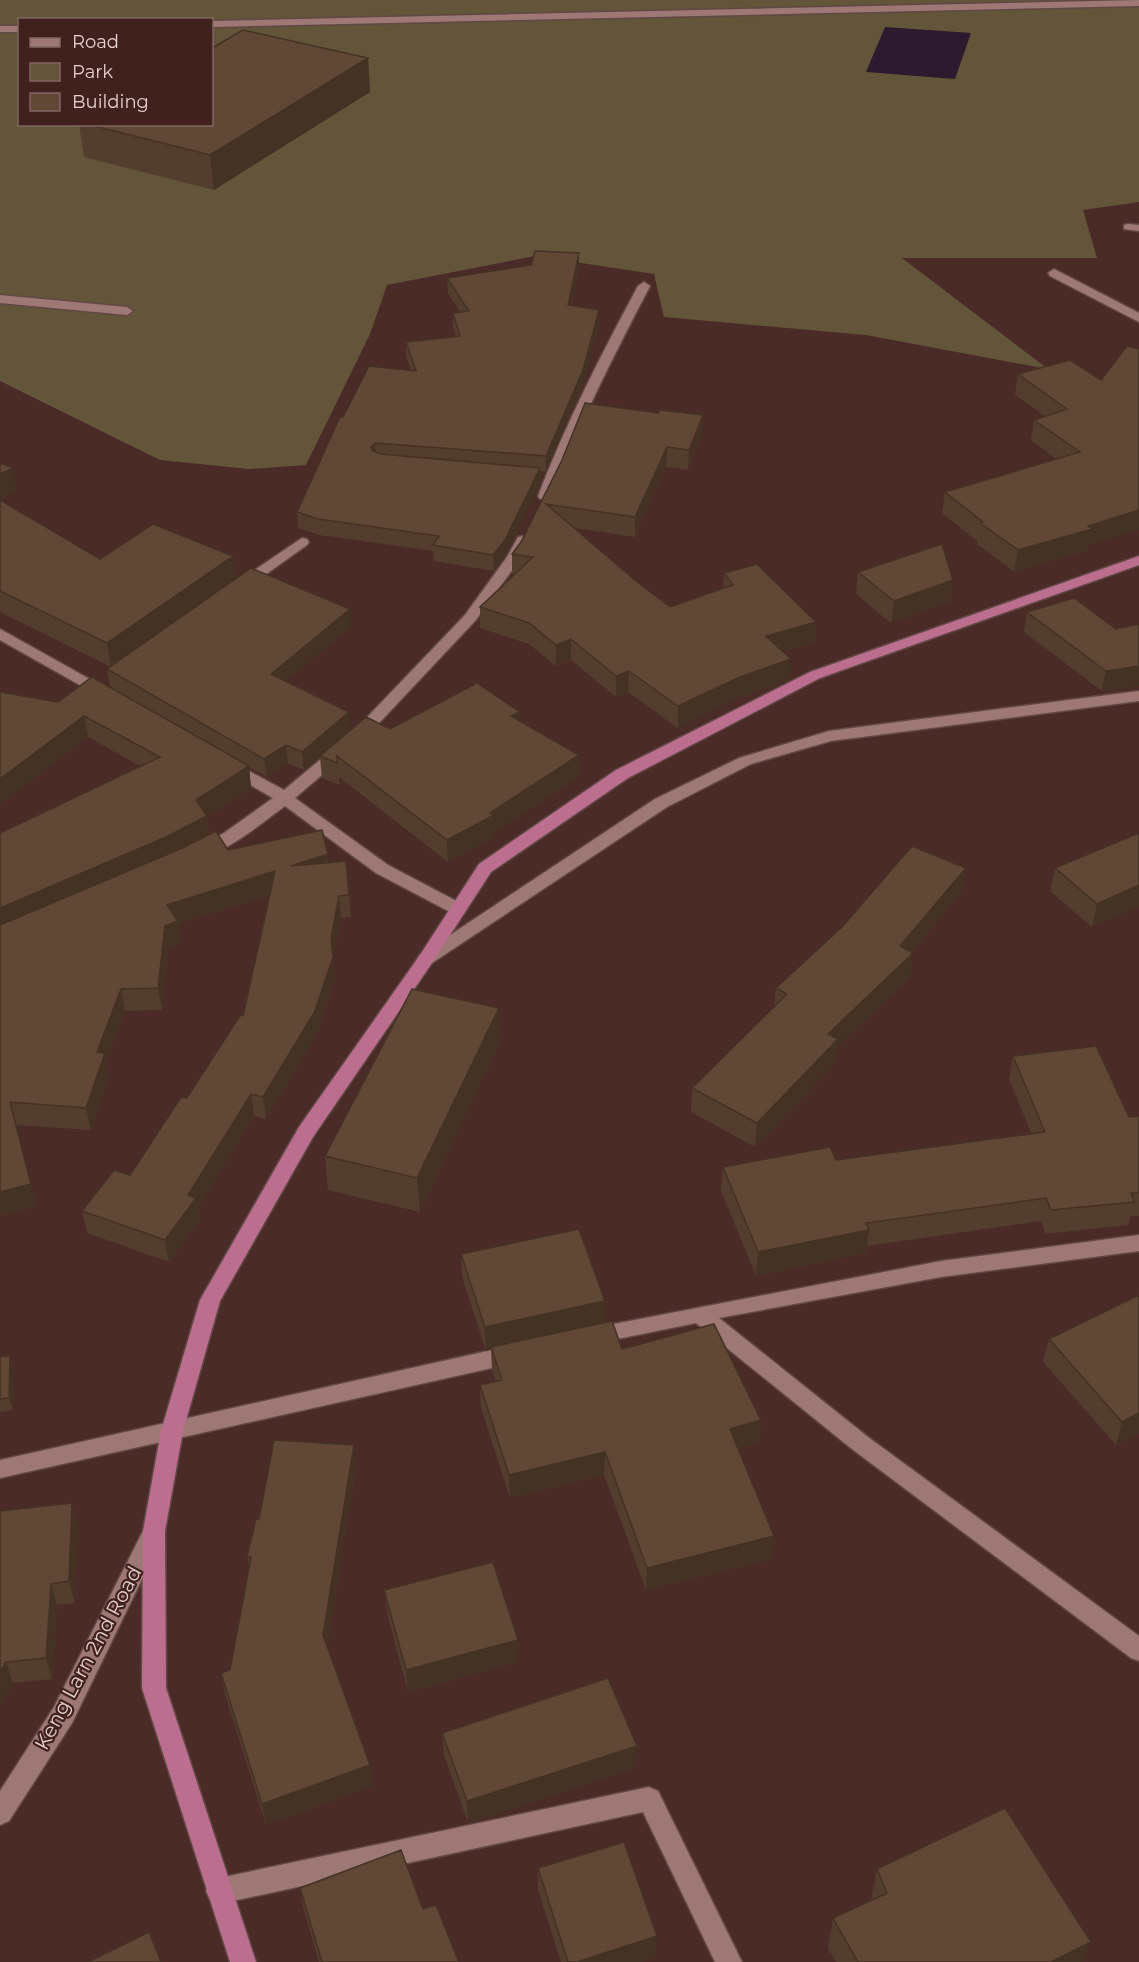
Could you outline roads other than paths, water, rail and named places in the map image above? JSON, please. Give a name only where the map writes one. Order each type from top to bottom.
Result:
[{"type":"highway","points":[[243,1962],[154,1688],[154,1531],[172,1431],[210,1300],[306,1132],[426,959],[485,868],[632,768],[815,675],[1139,560]]},
{"type":"street","points":[[213,24],[1139,3]]},
{"type":"street","points":[[0,29],[18,29]]},
{"type":"street","points":[[1054,273],[1139,318]]},
{"type":"street","points":[[538,509],[547,479],[603,363],[644,286]]},
{"type":"street","points":[[0,299],[127,311]]},
{"type":"street","points":[[185,861],[230,837],[285,798],[358,736],[470,618],[514,558],[529,529]]},
{"type":"street","points":[[227,596],[302,542]]},
{"type":"street","points":[[0,634],[100,685],[116,700]]},
{"type":"street","points":[[426,959],[661,803],[744,761],[829,736],[1139,696]]},
{"type":"street","points":[[215,758],[285,798],[382,869],[458,909]]},
{"type":"street","points":[[573,1341],[699,1314],[941,1269],[1139,1243]]},
{"type":"street","points":[[699,1314],[860,1443],[1139,1650]]},
{"type":"street","points":[[0,1469],[539,1348]]},
{"type":"street","name":"Keng Larn 2nd Road","points":[[0,1813],[63,1715],[154,1531]]},
{"type":"street","points":[[219,1891],[649,1799],[729,1962]]}]
